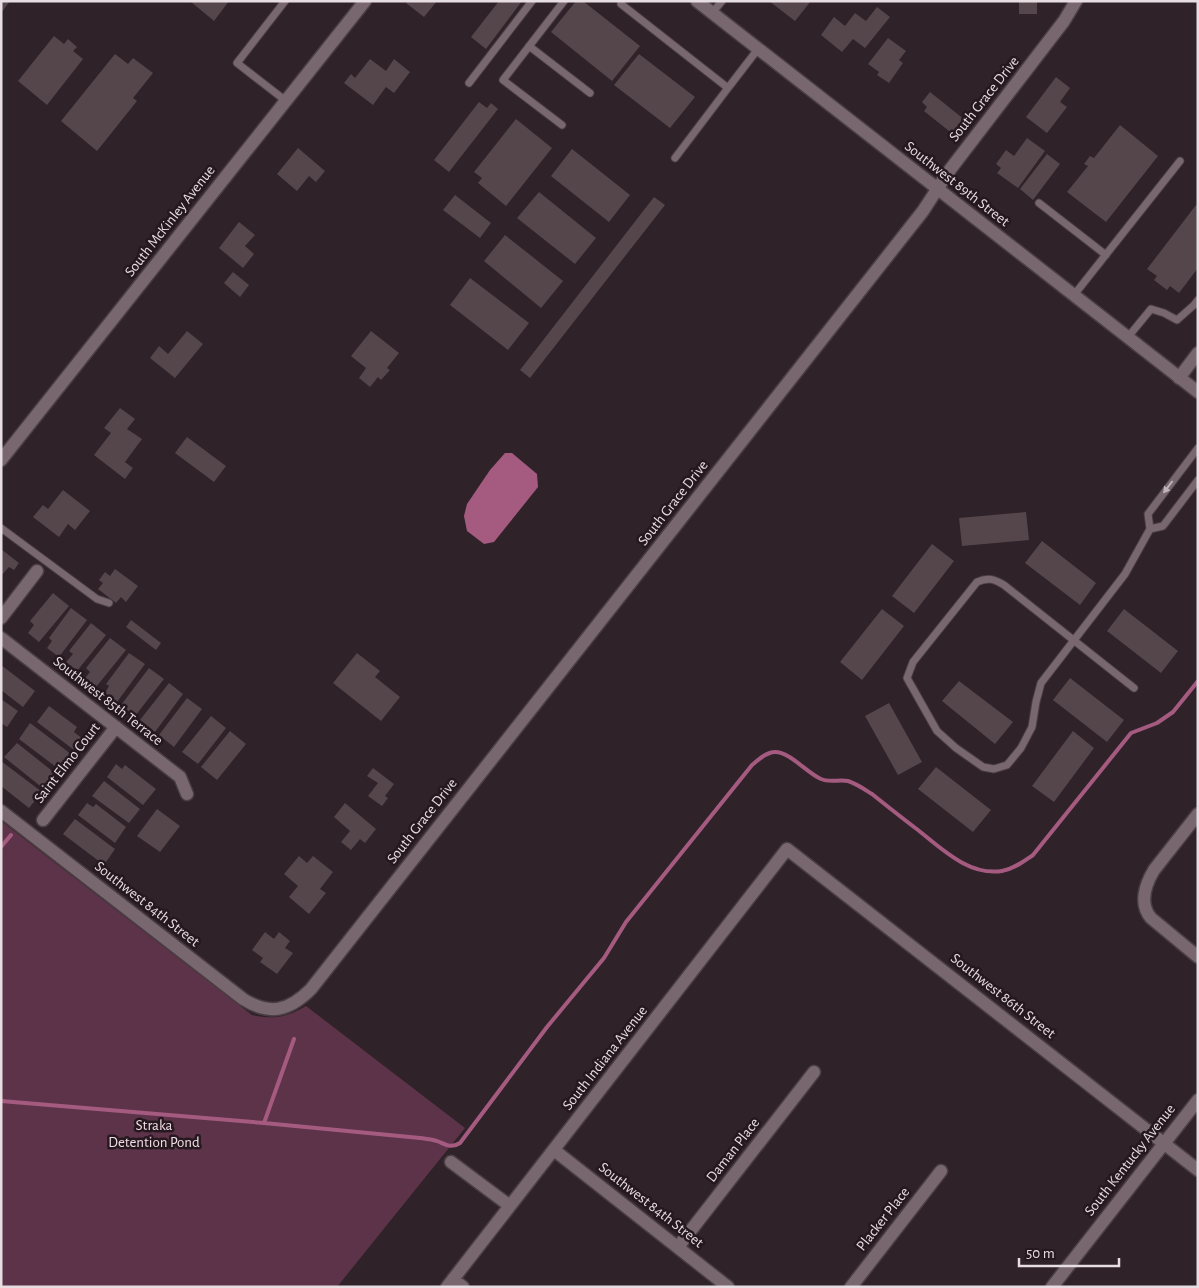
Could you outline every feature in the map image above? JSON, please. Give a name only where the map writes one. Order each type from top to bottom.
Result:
[{"type":"street","name":"South McKinley Avenue","points":[[1,460],[365,1]]},
{"type":"street","name":"Southwest 89th Street","points":[[697,1],[1198,392]]},
{"type":"street","name":"South Grace Drive","points":[[279,1008],[298,1001],[311,989],[923,212],[949,171],[1064,21],[1076,1]]},
{"type":"street","points":[[1180,378],[1198,353]]},
{"type":"street","points":[[1,618],[38,571]]},
{"type":"street","name":"Southwest 85th Terrace","points":[[1,638],[180,777],[186,794]]},
{"type":"street","name":"Saint Elmo Court","points":[[44,820],[116,727]]},
{"type":"street","name":"Southwest 84th Street","points":[[1,811],[243,999],[261,1009],[279,1008]]},
{"type":"street","points":[[1198,814],[1154,870],[1147,887],[1144,904],[1148,915],[1157,925],[1198,957]]},
{"type":"street","name":"Southwest 86th Street","points":[[787,849],[1198,1170]]},
{"type":"street","name":"South Indiana Avenue","points":[[455,1284],[510,1206],[787,849]]},
{"type":"street","name":"Daman Place","points":[[678,1247],[814,1072]]},
{"type":"street","name":"South Kentucky Avenue","points":[[1052,1287],[1198,1100]]},
{"type":"street","name":"Southwest 84th Street","points":[[554,1150],[728,1287]]},
{"type":"street","points":[[451,1162],[510,1206]]},
{"type":"street","name":"Placker Place","points":[[851,1287],[942,1171]]},
{"type":"lane","points":[[285,1],[237,63],[286,101]]},
{"type":"lane","points":[[469,83],[532,1]]},
{"type":"lane","points":[[562,125],[503,80],[564,1]]},
{"type":"lane","points":[[712,13],[722,1]]},
{"type":"lane","points":[[620,2],[728,88]]},
{"type":"lane","points":[[529,46],[590,93]]},
{"type":"lane","points":[[674,158],[758,49]]},
{"type":"lane","points":[[1074,295],[1180,161]]},
{"type":"lane","points":[[1040,203],[1106,255]]},
{"type":"lane","points":[[1128,337],[1151,309],[1177,320],[1194,306],[1198,300]]},
{"type":"lane","points":[[1134,688],[1074,641],[1004,585],[994,579],[983,579],[977,582],[912,662],[907,678],[937,731],[956,748],[983,767],[994,769],[1007,765],[1021,748],[1032,727],[1041,684],[1074,641],[1125,574],[1150,529],[1148,514],[1198,448]]},
{"type":"lane","points":[[1150,529],[1163,526],[1198,480]]},
{"type":"lane","points":[[1,528],[97,599],[109,603]]},
{"type":"green space","name":"Straka Detention Pond","points":[[1,821],[252,1015],[280,1016],[293,1013],[306,1006],[465,1128],[337,1287],[1,1287]]},
{"type":"shaded area","points":[[505,453],[512,453],[537,474],[538,487],[494,542],[484,544],[467,531],[464,516],[467,504],[490,470]]},
{"type":"building","points":[[1,1],[10,1],[1,13]]},
{"type":"building","points":[[190,1],[229,1],[214,21]]},
{"type":"building","points":[[408,1],[437,1],[424,17],[406,3]]},
{"type":"building","points":[[499,1],[522,1],[486,49],[471,37]]},
{"type":"building","points":[[576,1],[583,1],[640,46],[612,81],[551,32]]},
{"type":"building","points":[[769,1],[811,1],[795,21]]},
{"type":"building","points":[[1019,1],[1037,1],[1037,14],[1019,14]]},
{"type":"building","points":[[877,7],[890,17],[865,48],[853,39],[842,52],[821,35],[834,17],[845,26],[855,13],[866,21]]},
{"type":"building","points":[[54,36],[64,44],[68,39],[77,47],[73,51],[83,59],[47,105],[18,81]]},
{"type":"building","points":[[888,38],[906,51],[899,60],[903,63],[889,83],[877,75],[879,72],[868,64]]},
{"type":"building","points":[[115,54],[128,64],[133,58],[153,73],[133,98],[137,101],[97,151],[61,121]]},
{"type":"building","points":[[639,54],[695,97],[670,128],[614,85]]},
{"type":"building","points":[[370,59],[386,71],[394,59],[410,72],[394,93],[386,87],[373,105],[344,83],[351,74],[355,78]]},
{"type":"building","points":[[1056,77],[1070,88],[1060,102],[1067,107],[1047,133],[1026,117]]},
{"type":"building","points":[[930,92],[965,120],[954,135],[924,111],[927,107],[922,102]]},
{"type":"building","points":[[479,102],[487,108],[491,103],[498,109],[449,172],[434,160]]},
{"type":"building","points":[[516,119],[552,148],[506,206],[478,183],[482,178],[474,172]]},
{"type":"building","points":[[1120,125],[1158,156],[1106,222],[1067,192],[1088,166],[1084,164],[1090,156],[1094,158]]},
{"type":"building","points":[[1027,138],[1045,151],[1018,188],[997,173],[1001,168],[996,164],[1006,150],[1014,156]]},
{"type":"building","points":[[298,148],[325,171],[316,182],[309,176],[297,191],[277,174]]},
{"type":"building","points":[[572,149],[630,195],[609,222],[551,176]]},
{"type":"building","points":[[1047,154],[1060,164],[1033,200],[1020,189]]},
{"type":"building","points":[[539,192],[596,238],[575,264],[517,218]]},
{"type":"building","points":[[455,195],[491,223],[480,238],[443,210]]},
{"type":"building","points":[[654,197],[665,205],[530,378],[520,370]]},
{"type":"building","points":[[1196,205],[1198,207],[1198,268],[1179,293],[1170,286],[1167,290],[1154,280],[1157,276],[1147,269]]},
{"type":"building","points":[[239,222],[255,235],[245,246],[254,254],[243,268],[219,248]]},
{"type":"building","points":[[505,235],[563,281],[541,308],[484,261]]},
{"type":"building","points":[[233,272],[249,285],[240,297],[224,283]]},
{"type":"building","points":[[470,278],[529,323],[508,350],[450,305]]},
{"type":"building","points":[[187,331],[203,344],[175,378],[150,358],[159,346],[168,354]]},
{"type":"building","points":[[371,331],[399,353],[387,368],[390,370],[381,380],[378,377],[370,387],[359,378],[366,368],[351,356]]},
{"type":"building","points":[[120,408],[135,419],[127,429],[142,439],[125,462],[133,468],[125,479],[94,455],[111,433],[104,428]]},
{"type":"building","points":[[187,437],[226,466],[214,482],[175,453]]},
{"type":"building","points":[[63,490],[90,511],[75,530],[68,524],[59,537],[33,517],[43,505],[48,509]]},
{"type":"building","points":[[1026,512],[1029,540],[962,546],[959,518]]},
{"type":"building","points":[[1042,541],[1096,583],[1080,605],[1025,563]]},
{"type":"building","points":[[932,544],[954,561],[914,613],[892,596]]},
{"type":"building","points":[[1,549],[19,563],[14,570],[9,567],[1,576]]},
{"type":"building","points":[[115,569],[138,586],[126,602],[121,597],[116,603],[98,589],[103,583],[99,580],[105,572],[110,576]]},
{"type":"building","points":[[53,593],[69,606],[39,642],[28,633],[34,625],[30,621]]},
{"type":"building","points":[[71,608],[87,620],[59,657],[47,648],[52,641],[49,638]]},
{"type":"building","points":[[882,609],[904,626],[862,680],[840,662]]},
{"type":"building","points":[[1124,609],[1178,651],[1161,673],[1107,631]]},
{"type":"building","points":[[131,620],[161,643],[156,650],[126,627]]},
{"type":"building","points":[[91,623],[106,635],[77,671],[66,662],[73,654],[69,651]]},
{"type":"building","points":[[110,638],[126,650],[96,687],[85,678],[90,672],[86,668]]},
{"type":"building","points":[[129,653],[145,664],[117,702],[105,693],[109,686],[106,684]]},
{"type":"building","points":[[357,653],[380,671],[375,677],[400,697],[381,721],[333,683]]},
{"type":"building","points":[[1,665],[35,691],[23,707],[1,690]]},
{"type":"building","points":[[149,668],[164,679],[135,716],[121,705]]},
{"type":"building","points":[[1070,678],[1124,720],[1107,742],[1053,700]]},
{"type":"building","points":[[959,681],[1013,722],[995,744],[942,701]]},
{"type":"building","points":[[169,683],[183,694],[155,732],[140,720]]},
{"type":"building","points":[[187,698],[202,709],[174,747],[159,735]]},
{"type":"building","points":[[1,699],[18,711],[7,727],[1,723]]},
{"type":"building","points":[[889,703],[922,762],[898,775],[865,716]]},
{"type":"building","points":[[49,706],[77,727],[74,732],[83,739],[74,750],[37,722]]},
{"type":"building","points":[[211,716],[226,728],[198,764],[182,752]]},
{"type":"building","points":[[30,723],[71,754],[60,770],[19,739]]},
{"type":"building","points":[[230,731],[246,744],[217,780],[201,767]]},
{"type":"building","points":[[1073,731],[1094,748],[1054,802],[1032,786]]},
{"type":"building","points":[[17,743],[56,774],[44,789],[4,757]]},
{"type":"building","points":[[1,761],[42,792],[29,808],[1,786]]},
{"type":"building","points":[[116,764],[122,769],[125,765],[156,789],[143,805],[107,777]]},
{"type":"building","points":[[936,767],[991,810],[973,832],[918,789]]},
{"type":"building","points":[[373,768],[394,784],[385,796],[388,798],[382,806],[368,796],[378,783],[367,776]]},
{"type":"building","points":[[104,781],[140,809],[129,823],[92,796]]},
{"type":"building","points":[[87,803],[93,807],[96,804],[126,827],[115,843],[78,815]]},
{"type":"building","points":[[345,803],[376,829],[365,843],[360,839],[351,850],[341,842],[350,831],[334,817]]},
{"type":"building","points":[[157,809],[180,826],[160,852],[137,836]]},
{"type":"building","points":[[75,819],[115,849],[104,865],[63,834]]},
{"type":"building","points":[[299,856],[307,863],[313,856],[333,872],[320,889],[326,893],[309,914],[289,897],[298,886],[284,874]]},
{"type":"building","points":[[265,932],[274,939],[279,932],[290,941],[285,948],[293,953],[277,974],[260,962],[263,958],[252,950]]},
{"type":"waterway","points":[[1,1101],[420,1138],[435,1140],[448,1145],[457,1145],[547,1027],[604,958],[626,922],[752,765],[768,753],[775,752],[787,755],[821,779],[848,781],[854,784],[872,794],[957,860],[978,869],[1002,871],[1015,867],[1033,855],[1131,733],[1157,723],[1173,712],[1198,681]]},
{"type":"waterway","points":[[1,847],[11,835]]},
{"type":"waterway","points":[[264,1123],[294,1039]]}]
